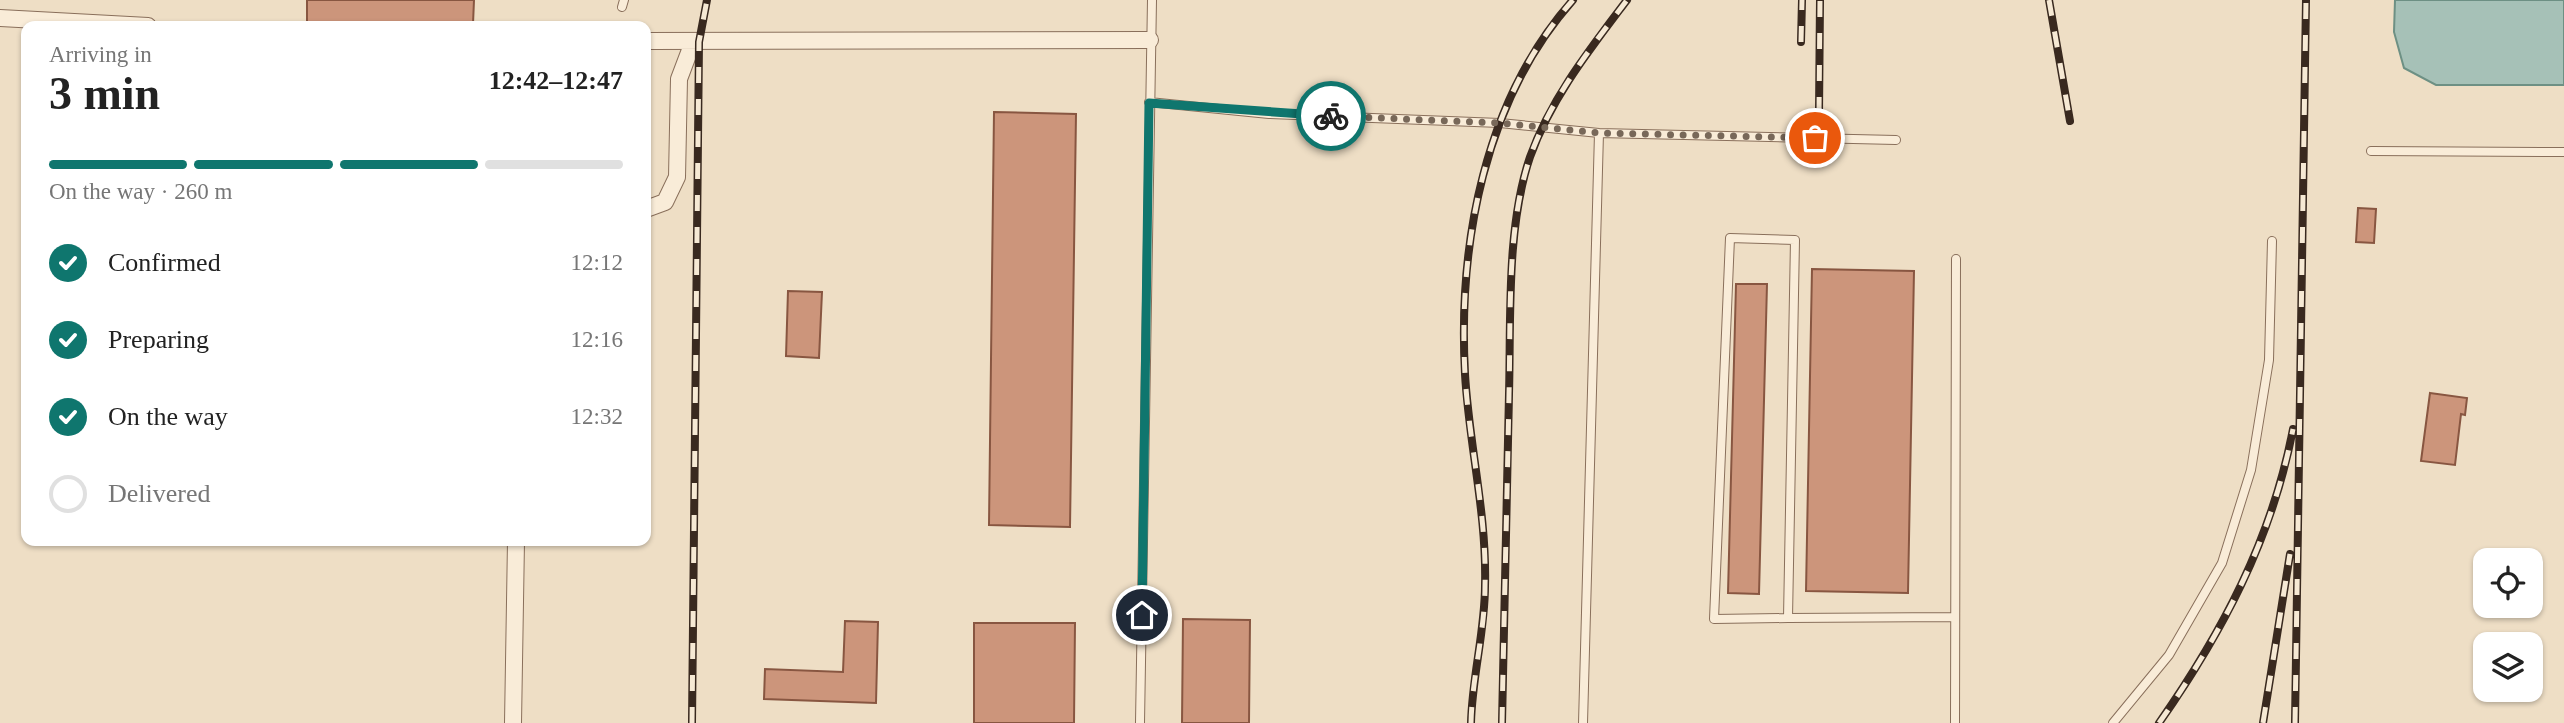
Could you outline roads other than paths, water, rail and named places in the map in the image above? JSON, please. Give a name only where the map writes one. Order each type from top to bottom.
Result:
[{"type":"street","points":[[0,18],[56,21]]},
{"type":"street","points":[[651,41],[1150,40]]},
{"type":"street","points":[[651,207],[665,202],[677,177],[679,79],[693,42]]},
{"type":"street","points":[[513,723],[516,546]]},
{"type":"lane","points":[[1140,723],[1152,0]]},
{"type":"lane","points":[[1149,103],[1269,114],[1500,123],[1599,133],[1895,141]]},
{"type":"lane","points":[[1583,723],[1599,133]]},
{"type":"lane","points":[[2371,151],[2564,152]]},
{"type":"lane","points":[[1788,618],[1795,240],[1730,238],[1714,619],[1955,617]]},
{"type":"lane","points":[[2113,723],[2169,655],[2222,563],[2251,470],[2269,360],[2272,242]]},
{"type":"lane","points":[[1955,723],[1956,258]]},
{"type":"railway","points":[[692,723],[699,42],[707,0]]},
{"type":"railway","points":[[1471,723],[1485,586],[1481,506],[1465,374],[1466,275],[1473,225],[1483,176],[1498,128],[1518,82],[1543,39],[1573,0]]},
{"type":"railway","points":[[1502,723],[1510,305],[1513,244],[1522,185],[1539,135],[1560,94],[1627,0]]},
{"type":"railway","points":[[1801,42],[1802,0]]},
{"type":"railway","points":[[1819,113],[1820,0]]},
{"type":"railway","points":[[2049,0],[2070,121]]},
{"type":"railway","points":[[2295,723],[2306,0]]},
{"type":"railway","points":[[2159,723],[2204,655],[2242,584],[2272,509],[2293,429]]},
{"type":"railway","points":[[2263,723],[2290,554]]}]
